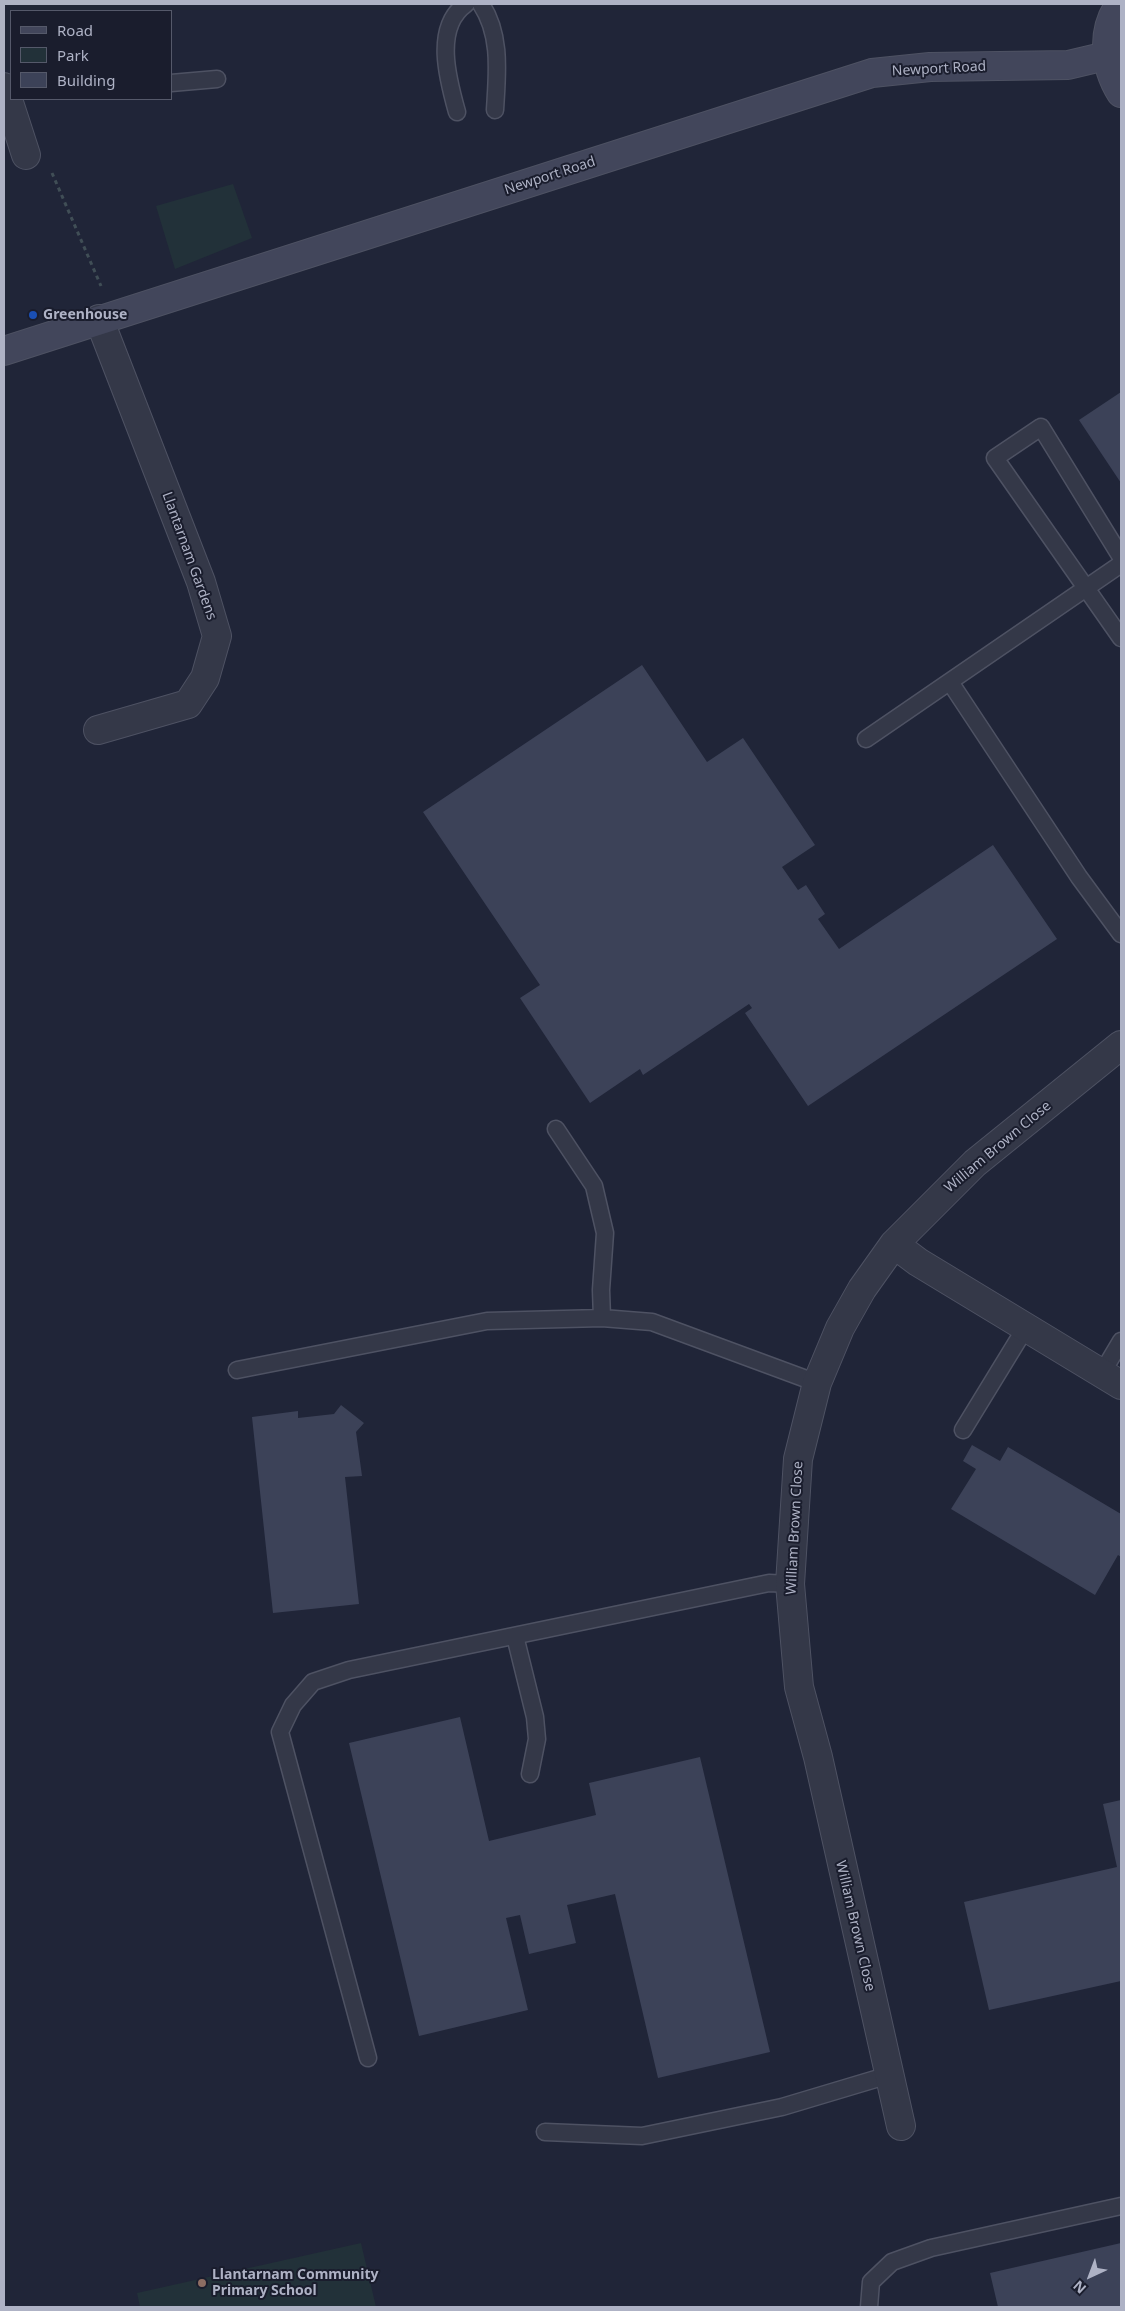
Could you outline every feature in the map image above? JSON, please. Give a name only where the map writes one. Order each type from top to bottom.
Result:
[{"type":"street","points":[[1120,4],[1108,30],[1106,56],[1113,80],[1121,93]]},
{"type":"street","name":"Newport Road","points":[[4,351],[872,73],[930,67],[1068,65],[1106,56]]},
{"type":"street","points":[[4,87],[26,155]]},
{"type":"street","name":"Llantarnam Gardens","points":[[98,730],[188,704],[205,678],[217,636],[201,582],[106,317]]},
{"type":"street","name":"William Brown Close","points":[[901,2126],[818,1757],[799,1687],[790,1584],[798,1459],[816,1383],[840,1328],[862,1289],[894,1244],[974,1163],[1121,1045]]},
{"type":"street","points":[[894,1244],[1112,1379]]},
{"type":"lane","points":[[457,112],[449,82],[446,40],[456,11],[466,4]]},
{"type":"lane","points":[[481,4],[488,15],[495,37],[497,62],[494,110]]},
{"type":"lane","points":[[172,83],[217,79]]},
{"type":"lane","points":[[1121,557],[1041,427],[995,458],[1088,587],[1121,638]]},
{"type":"lane","points":[[866,739],[1121,564]]},
{"type":"lane","points":[[950,682],[1079,877],[1121,934]]},
{"type":"lane","points":[[556,1129],[594,1186],[605,1233],[601,1290],[602,1318]]},
{"type":"lane","points":[[237,1370],[488,1321],[602,1318],[652,1322],[816,1383]]},
{"type":"lane","points":[[963,1430],[1026,1327]]},
{"type":"lane","points":[[1112,1379],[1121,1342]]},
{"type":"lane","points":[[368,2058],[280,1732],[293,1705],[313,1682],[349,1670],[769,1583],[790,1584]]},
{"type":"lane","points":[[515,1636],[535,1717],[537,1739],[530,1774]]},
{"type":"lane","points":[[544,2132],[642,2136],[782,2107],[889,2075]]},
{"type":"lane","points":[[869,2307],[871,2282],[892,2262],[931,2248],[1121,2206]]},
{"type":"path","points":[[26,155],[49,165],[106,317]]},
{"type":"green space","points":[[233,184],[252,238],[175,269],[156,206]]},
{"type":"green space","points":[[361,2243],[376,2307],[140,2307],[137,2293]]},
{"type":"building","points":[[1121,392],[1121,483],[1079,420]]},
{"type":"building","points":[[642,665],[707,762],[743,738],[815,845],[782,867],[798,890],[806,885],[825,914],[818,919],[839,949],[993,845],[1057,939],[808,1106],[745,1013],[752,1008],[749,1004],[643,1075],[640,1069],[590,1103],[520,998],[540,985],[423,812]]},
{"type":"building","points":[[341,1405],[364,1423],[356,1432],[362,1476],[345,1477],[359,1604],[273,1613],[252,1417],[298,1411],[298,1418],[334,1414]]},
{"type":"building","points":[[972,1445],[1000,1461],[1008,1447],[1121,1514],[1121,1557],[1118,1555],[1095,1595],[951,1509],[976,1469],[963,1461]]},
{"type":"building","points":[[460,1717],[489,1841],[596,1815],[589,1783],[700,1757],[770,2052],[658,2078],[615,1894],[567,1905],[576,1943],[529,1954],[520,1915],[506,1918],[528,2010],[419,2036],[349,1743]]},
{"type":"building","points":[[1121,1800],[1121,1981],[989,2010],[964,1902],[1117,1867],[1103,1804]]},
{"type":"building","points":[[1121,2243],[1121,2307],[998,2307],[990,2273]]},
{"type":"place","name":"Greenhouse","points":[[33,315]]},
{"type":"place","name":"Llantarnam Community Primary School","points":[[202,2283]]}]
